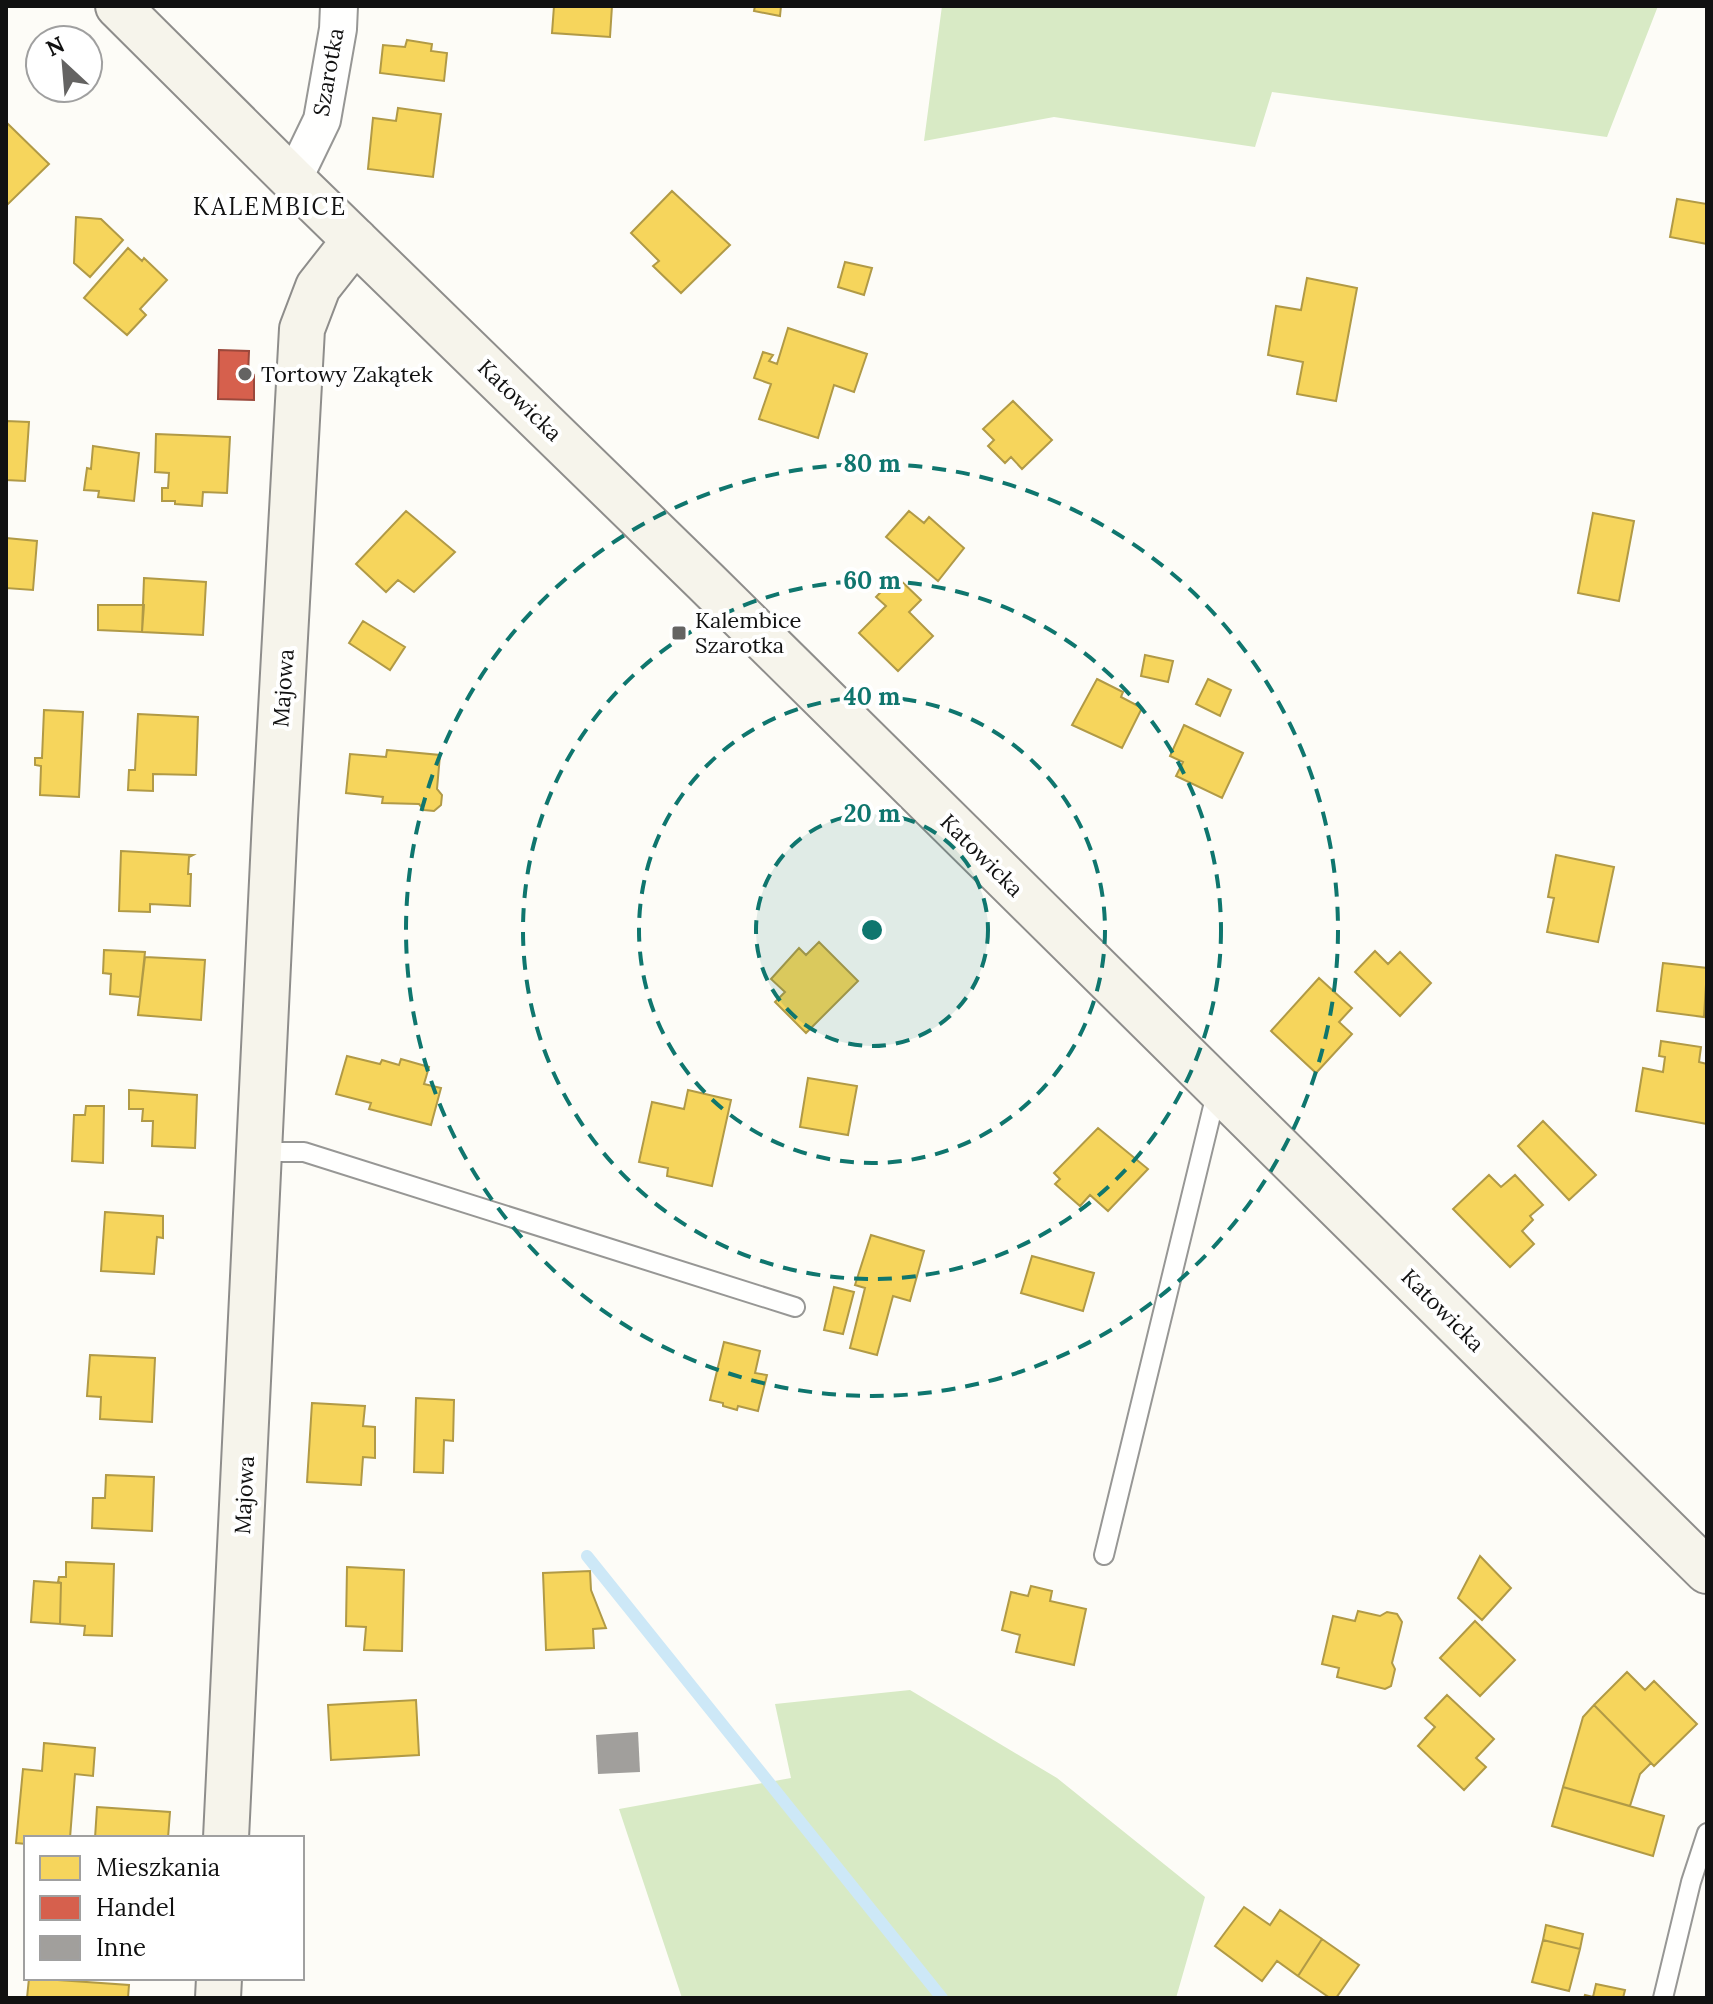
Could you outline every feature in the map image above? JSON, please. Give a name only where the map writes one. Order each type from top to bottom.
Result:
[{"type":"main road","name":"Katowicka","points":[[118,6],[1707,1571]]},
{"type":"main road","name":"Majowa","points":[[226,1836],[274,835],[302,329],[318,287],[355,240]]},
{"type":"street","name":"Szarotka","points":[[293,180],[322,120],[338,29],[339,6]]},
{"type":"lane","points":[[1104,1555],[1218,1088]]},
{"type":"lane","points":[[261,1152],[304,1152],[795,1307]]},
{"type":"lane","points":[[1663,1998],[1691,1882],[1707,1833]]},
{"type":"green space","points":[[942,6],[1658,6],[1607,137],[1272,92],[1255,147],[1054,117],[924,141]]},
{"type":"green space","points":[[910,1690],[1057,1778],[1205,1897],[1176,1998],[682,1998],[619,1809],[791,1778],[775,1704]]},
{"type":"building: Mieszkania","points":[[554,6],[612,6],[610,37],[552,33]]},
{"type":"building: Mieszkania","points":[[755,6],[781,6],[780,16],[754,11]]},
{"type":"building: Mieszkania","points":[[407,40],[432,44],[431,51],[447,53],[444,81],[380,73],[383,45],[405,47]]},
{"type":"building: Mieszkania","points":[[398,108],[441,114],[433,177],[368,169],[373,118],[396,121]]},
{"type":"building: Mieszkania","points":[[6,124],[49,164],[6,206]]},
{"type":"building: Mieszkania","points":[[672,191],[730,245],[681,293],[653,266],[659,261],[631,233]]},
{"type":"building: Mieszkania","points":[[1677,199],[1707,204],[1707,244],[1670,237]]},
{"type":"building: Mieszkania","points":[[76,217],[101,219],[123,240],[90,277],[74,263]]},
{"type":"building: Mieszkania","points":[[128,248],[142,261],[144,258],[167,280],[140,309],[146,315],[127,335],[84,298]]},
{"type":"building: Mieszkania","points":[[845,262],[872,268],[864,295],[838,287]]},
{"type":"building: Mieszkania","points":[[1307,278],[1357,288],[1336,401],[1297,394],[1303,362],[1268,355],[1276,306],[1301,310]]},
{"type":"building: Mieszkania","points":[[788,328],[867,354],[854,392],[834,385],[818,438],[759,419],[771,384],[754,378],[763,352],[773,355],[769,361],[777,364]]},
{"type":"building: Mieszkania","points":[[1013,401],[1052,440],[1022,469],[1011,457],[1005,463],[988,446],[994,440],[983,429]]},
{"type":"building: Mieszkania","points":[[6,421],[29,422],[25,481],[6,480]]},
{"type":"building: Mieszkania","points":[[156,434],[230,437],[227,493],[203,492],[202,506],[162,501],[162,488],[168,488],[169,473],[155,472]]},
{"type":"building: Mieszkania","points":[[93,446],[139,453],[134,501],[98,497],[99,491],[84,490],[87,468],[91,469]]},
{"type":"building: Mieszkania","points":[[406,511],[455,552],[414,592],[398,580],[386,592],[356,564]]},
{"type":"building: Mieszkania","points":[[909,511],[924,523],[929,517],[964,548],[938,581],[886,537]]},
{"type":"building: Mieszkania","points":[[1593,513],[1634,521],[1619,601],[1578,593]]},
{"type":"building: Mieszkania","points":[[6,538],[37,541],[33,590],[6,588]]},
{"type":"building: Mieszkania","points":[[896,576],[921,600],[909,612],[933,636],[898,671],[859,633],[886,606],[876,597]]},
{"type":"building: Mieszkania","points":[[144,578],[206,582],[203,635],[142,632]]},
{"type":"building: Mieszkania","points":[[98,605],[144,605],[142,632],[98,630]]},
{"type":"building: Mieszkania","points":[[363,621],[405,647],[390,670],[349,643]]},
{"type":"building: Mieszkania","points":[[1145,655],[1173,661],[1168,682],[1141,676]]},
{"type":"building: Mieszkania","points":[[1097,679],[1123,692],[1121,697],[1142,708],[1122,748],[1072,725]]},
{"type":"building: Mieszkania","points":[[1208,679],[1231,690],[1220,716],[1196,704]]},
{"type":"building: Mieszkania","points":[[44,710],[83,712],[79,797],[40,795],[41,766],[35,765],[35,758],[42,758]]},
{"type":"building: Mieszkania","points":[[138,714],[198,717],[196,775],[153,774],[153,791],[128,790],[129,770],[135,770]]},
{"type":"building: Mieszkania","points":[[1184,725],[1243,753],[1222,798],[1176,776],[1183,762],[1170,756]]},
{"type":"building: Mieszkania","points":[[387,750],[440,755],[437,789],[442,795],[441,805],[434,811],[424,810],[419,804],[382,803],[383,797],[346,793],[350,754],[386,757]]},
{"type":"building: Mieszkania","points":[[121,851],[193,855],[189,857],[188,874],[191,874],[190,906],[150,904],[150,912],[119,911]]},
{"type":"building: Mieszkania","points":[[1556,855],[1614,867],[1598,942],[1547,932],[1554,898],[1548,897]]},
{"type":"building: Mieszkania","points":[[819,942],[858,981],[806,1033],[775,1002],[785,992],[771,979],[799,948],[806,955]]},
{"type":"building: Mieszkania","points":[[104,950],[145,952],[140,997],[110,994],[111,974],[103,973]]},
{"type":"building: Mieszkania","points":[[1375,951],[1388,964],[1400,952],[1431,983],[1400,1016],[1355,972]]},
{"type":"building: Mieszkania","points":[[145,957],[205,960],[201,1020],[138,1015]]},
{"type":"building: Mieszkania","points":[[1663,963],[1707,968],[1704,1017],[1657,1011]]},
{"type":"building: Mieszkania","points":[[1319,978],[1352,1008],[1339,1022],[1352,1034],[1316,1073],[1271,1031]]},
{"type":"building: Mieszkania","points":[[1661,1041],[1701,1047],[1699,1062],[1707,1064],[1707,1124],[1636,1111],[1643,1068],[1663,1072],[1665,1057],[1659,1056]]},
{"type":"building: Mieszkania","points":[[347,1056],[380,1064],[382,1060],[399,1065],[401,1059],[429,1067],[424,1084],[441,1088],[431,1125],[369,1109],[371,1103],[336,1094]]},
{"type":"building: Mieszkania","points":[[808,1078],[857,1086],[848,1135],[800,1127]]},
{"type":"building: Mieszkania","points":[[129,1090],[197,1095],[195,1148],[152,1146],[153,1121],[142,1121],[143,1109],[129,1109]]},
{"type":"building: Mieszkania","points":[[688,1090],[731,1100],[712,1186],[667,1176],[668,1168],[639,1162],[652,1102],[684,1109]]},
{"type":"building: Mieszkania","points":[[86,1106],[104,1106],[103,1163],[72,1161],[74,1115],[85,1115]]},
{"type":"building: Mieszkania","points":[[1543,1121],[1596,1175],[1569,1200],[1518,1146]]},
{"type":"building: Mieszkania","points":[[1098,1128],[1148,1169],[1108,1211],[1090,1195],[1080,1206],[1055,1184],[1060,1179],[1054,1173]]},
{"type":"building: Mieszkania","points":[[1489,1175],[1501,1187],[1515,1175],[1543,1205],[1530,1216],[1533,1220],[1522,1231],[1534,1244],[1510,1267],[1453,1209]]},
{"type":"building: Mieszkania","points":[[105,1212],[163,1216],[163,1238],[157,1237],[154,1274],[101,1271]]},
{"type":"building: Mieszkania","points":[[871,1235],[924,1251],[910,1301],[893,1296],[877,1355],[850,1348],[865,1288],[855,1285]]},
{"type":"building: Mieszkania","points":[[1032,1256],[1094,1273],[1083,1311],[1021,1293]]},
{"type":"building: Mieszkania","points":[[834,1287],[854,1292],[843,1334],[824,1330]]},
{"type":"building: Mieszkania","points":[[724,1342],[760,1351],[755,1373],[767,1375],[758,1411],[738,1406],[737,1410],[710,1400]]},
{"type":"building: Mieszkania","points":[[90,1355],[155,1358],[152,1422],[100,1419],[101,1397],[87,1396]]},
{"type":"building: Mieszkania","points":[[416,1398],[454,1400],[453,1441],[444,1440],[443,1473],[414,1472]]},
{"type":"building: Mieszkania","points":[[312,1403],[365,1406],[363,1426],[375,1427],[375,1458],[363,1457],[361,1485],[307,1482]]},
{"type":"building: Mieszkania","points":[[106,1475],[154,1477],[152,1531],[92,1528],[93,1498],[105,1498]]},
{"type":"building: Mieszkania","points":[[1480,1556],[1511,1588],[1482,1620],[1458,1598]]},
{"type":"building: Mieszkania","points":[[66,1562],[114,1564],[112,1636],[84,1635],[85,1626],[60,1624],[61,1583],[58,1582],[59,1577],[66,1577]]},
{"type":"building: Mieszkania","points":[[347,1567],[404,1570],[402,1651],[364,1650],[366,1627],[346,1626]]},
{"type":"building: Mieszkania","points":[[590,1571],[591,1590],[606,1628],[593,1629],[594,1648],[546,1650],[543,1573]]},
{"type":"building: Mieszkania","points":[[34,1581],[61,1583],[60,1624],[31,1622]]},
{"type":"building: Mieszkania","points":[[1031,1586],[1052,1591],[1050,1601],[1086,1609],[1074,1665],[1016,1652],[1020,1635],[1002,1630],[1011,1592],[1028,1596]]},
{"type":"building: Mieszkania","points":[[1358,1611],[1380,1616],[1387,1612],[1397,1614],[1402,1622],[1392,1663],[1395,1669],[1391,1686],[1385,1689],[1337,1677],[1339,1668],[1322,1664],[1333,1616],[1355,1621]]},
{"type":"building: Mieszkania","points":[[1475,1621],[1515,1660],[1480,1696],[1440,1658]]},
{"type":"building: Mieszkania","points":[[1627,1672],[1645,1690],[1654,1681],[1697,1724],[1654,1766],[1594,1705]]},
{"type":"building: Mieszkania","points":[[1447,1695],[1494,1739],[1476,1758],[1486,1767],[1464,1790],[1418,1746],[1435,1727],[1425,1718]]},
{"type":"building: Mieszkania","points":[[416,1700],[419,1755],[331,1760],[328,1705]]},
{"type":"building: Mieszkania","points":[[1594,1705],[1651,1763],[1640,1774],[1630,1806],[1563,1787],[1583,1717]]},
{"type":"building: Mieszkania","points":[[44,1743],[95,1748],[93,1776],[75,1774],[70,1836],[24,1836],[24,1844],[16,1843],[23,1769],[42,1771]]},
{"type":"building: Mieszkania","points":[[1563,1787],[1664,1816],[1653,1856],[1552,1826]]},
{"type":"building: Mieszkania","points":[[97,1807],[170,1812],[168,1836],[95,1836]]},
{"type":"building: Mieszkania","points":[[1244,1907],[1270,1925],[1280,1910],[1322,1939],[1298,1976],[1277,1961],[1262,1981],[1215,1946]]},
{"type":"building: Mieszkania","points":[[1546,1925],[1583,1934],[1580,1949],[1543,1940]]},
{"type":"building: Mieszkania","points":[[1322,1939],[1359,1965],[1336,1998],[1330,1998],[1298,1976]]},
{"type":"building: Mieszkania","points":[[1543,1940],[1580,1949],[1569,1991],[1532,1982]]},
{"type":"building: Mieszkania","points":[[29,1980],[129,1985],[128,1998],[27,1998]]},
{"type":"building: Mieszkania","points":[[1596,1984],[1625,1990],[1623,1998],[1584,1998],[1585,1995],[1593,1997]]},
{"type":"building: Handel","points":[[219,350],[249,351],[248,376],[254,375],[254,400],[218,399]]},
{"type":"building: Inne","points":[[638,1732],[640,1772],[598,1774],[596,1735]]},
{"type":"waterway","points":[[587,1556],[942,1998]]},
{"type":"place","name":"Tortowy Zakątek","points":[[245,374]]},
{"type":"place","name":"Kalembice Szarotka","points":[[679,633]]},
{"type":"district","name":"KALEMBICE","points":[[270,206]]}]
